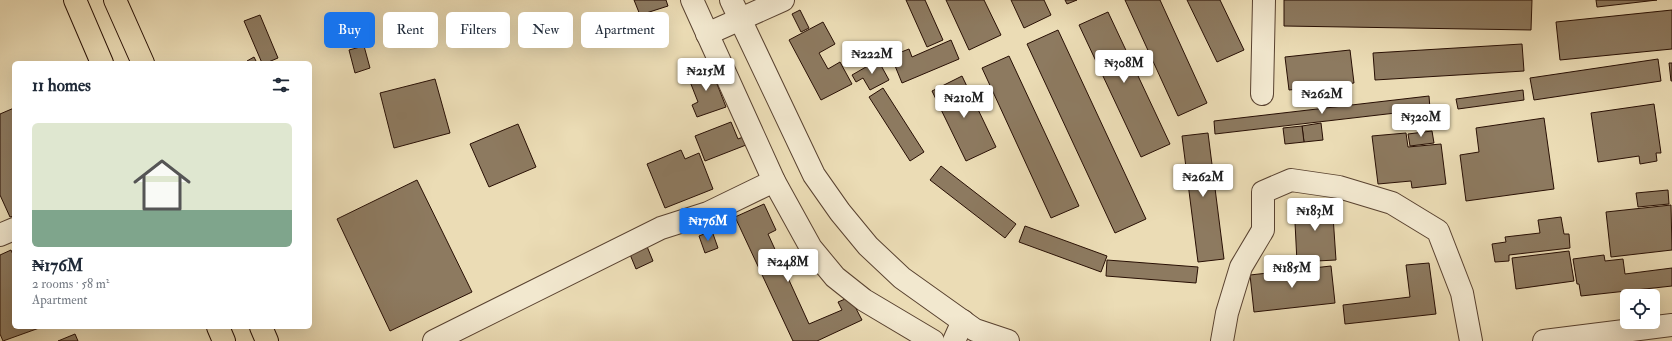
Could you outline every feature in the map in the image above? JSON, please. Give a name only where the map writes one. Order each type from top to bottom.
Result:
[{"type":"main road","points":[[75,0],[101,61]]},
{"type":"main road","points":[[115,0],[142,61]]},
{"type":"main road","points":[[219,329],[224,341]]},
{"type":"main road","points":[[262,329],[268,341]]},
{"type":"street","points":[[692,0],[774,181],[811,248],[835,277],[864,300],[933,341]]},
{"type":"street","points":[[731,0],[814,175],[840,212],[868,246],[902,278],[975,330],[1008,341]]},
{"type":"street","points":[[707,34],[741,20],[782,0]]},
{"type":"street","points":[[1262,94],[1264,0]]},
{"type":"street","points":[[1222,341],[1228,313],[1241,268],[1263,230],[1263,192],[1291,180],[1339,187],[1392,203],[1438,231],[1462,293],[1471,341]]},
{"type":"street","points":[[434,341],[661,228],[708,213],[774,181]]},
{"type":"street","points":[[0,235],[12,230]]},
{"type":"street","points":[[954,341],[963,321]]},
{"type":"street","points":[[1544,341],[1672,325]]},
{"type":"building","points":[[634,0],[666,0],[668,6],[649,12],[639,12]]},
{"type":"building","points":[[906,0],[925,0],[943,40],[927,47]]},
{"type":"building","points":[[946,0],[984,0],[1001,35],[969,50]]},
{"type":"building","points":[[1011,0],[1044,0],[1051,15],[1024,28]]},
{"type":"building","points":[[1065,0],[1077,0],[1067,4]]},
{"type":"building","points":[[1125,0],[1160,0],[1207,103],[1178,116]]},
{"type":"building","points":[[1187,0],[1220,0],[1244,50],[1217,62]]},
{"type":"building","points":[[1284,0],[1532,0],[1531,30],[1284,26]]},
{"type":"building","points":[[1596,0],[1657,0],[1597,7]]},
{"type":"building","points":[[800,10],[809,28],[801,32],[792,14]]},
{"type":"building","points":[[1672,10],[1672,49],[1560,60],[1556,22]]},
{"type":"building","points":[[1108,12],[1170,144],[1141,157],[1079,25]]},
{"type":"building","points":[[260,15],[278,58],[271,61],[261,61],[244,21]]},
{"type":"building","points":[[823,22],[835,44],[819,53],[828,69],[840,62],[852,84],[821,100],[789,40]]},
{"type":"building","points":[[1058,30],[1146,219],[1115,233],[1027,44]]},
{"type":"building","points":[[951,40],[959,59],[902,83],[891,56],[909,49],[912,57]]},
{"type":"building","points":[[1522,44],[1524,71],[1375,80],[1373,53]]},
{"type":"building","points":[[365,48],[370,68],[355,73],[349,50]]},
{"type":"building","points":[[1350,50],[1354,83],[1289,90],[1285,57]]},
{"type":"building","points":[[1009,56],[1079,206],[1051,218],[982,68]]},
{"type":"building","points":[[254,57],[256,61],[247,61]]},
{"type":"building","points":[[1658,59],[1661,81],[1534,100],[1530,78]]},
{"type":"building","points":[[878,60],[889,80],[870,90],[863,78],[856,82],[852,75]]},
{"type":"building","points":[[1669,63],[1672,63],[1672,81],[1671,81]]},
{"type":"building","points":[[710,66],[726,107],[697,117],[692,105],[698,102],[687,74]]},
{"type":"building","points":[[962,76],[996,147],[966,161],[932,91]]},
{"type":"building","points":[[435,79],[450,133],[394,148],[380,93]]},
{"type":"building","points":[[883,88],[924,152],[910,161],[869,97]]},
{"type":"building","points":[[1523,90],[1524,100],[1458,109],[1456,99]]},
{"type":"building","points":[[1429,96],[1430,109],[1215,134],[1214,121]]},
{"type":"building","points":[[1654,104],[1661,153],[1656,153],[1657,161],[1640,164],[1639,156],[1598,162],[1591,113]]},
{"type":"building","points":[[12,109],[12,216],[10,217],[0,195],[0,114]]},
{"type":"building","points":[[1544,118],[1554,189],[1466,201],[1460,155],[1479,152],[1476,128]]},
{"type":"building","points":[[731,122],[738,139],[743,137],[746,145],[705,161],[695,136]]},
{"type":"building","points":[[1321,123],[1323,140],[1304,142],[1302,126]]},
{"type":"building","points":[[518,124],[536,167],[489,187],[470,144]]},
{"type":"building","points":[[1302,126],[1304,142],[1285,144],[1283,128]]},
{"type":"building","points":[[1432,131],[1434,143],[1410,146],[1408,134]]},
{"type":"building","points":[[1208,133],[1224,259],[1198,262],[1182,136]]},
{"type":"building","points":[[1406,133],[1408,147],[1441,144],[1446,184],[1412,188],[1411,181],[1378,184],[1372,136]]},
{"type":"building","points":[[681,150],[685,159],[699,153],[713,189],[665,208],[647,164]]},
{"type":"building","points":[[941,166],[1016,224],[1005,238],[930,180]]},
{"type":"building","points":[[417,180],[472,292],[390,331],[337,219]]},
{"type":"building","points":[[1668,190],[1669,204],[1638,207],[1636,193]]},
{"type":"building","points":[[1332,201],[1336,260],[1297,262],[1294,203]]},
{"type":"building","points":[[764,204],[776,230],[768,234],[809,324],[842,310],[838,302],[850,297],[862,320],[817,341],[793,341],[735,217]]},
{"type":"building","points":[[1671,205],[1672,250],[1611,257],[1606,212]]},
{"type":"building","points":[[1561,217],[1564,234],[1569,234],[1570,248],[1509,255],[1509,261],[1495,262],[1492,244],[1506,242],[1505,237],[1540,233],[1538,220]]},
{"type":"building","points":[[1025,226],[1107,256],[1101,272],[1019,242]]},
{"type":"building","points":[[712,231],[718,248],[705,253],[699,236]]},
{"type":"building","points":[[646,244],[653,261],[636,269],[629,252]]},
{"type":"building","points":[[11,250],[12,252],[12,329],[36,329],[3,341],[0,334],[0,255]]},
{"type":"building","points":[[1569,251],[1574,281],[1516,289],[1512,258]]},
{"type":"building","points":[[1604,255],[1605,261],[1623,259],[1625,274],[1672,268],[1672,286],[1645,289],[1620,289],[1620,292],[1581,296],[1579,284],[1577,284],[1573,259]]},
{"type":"building","points":[[1107,260],[1198,267],[1196,283],[1106,276]]},
{"type":"building","points":[[1429,263],[1436,314],[1345,324],[1343,305],[1410,297],[1406,265]]},
{"type":"building","points":[[1331,266],[1335,303],[1254,312],[1250,275]]},
{"type":"building","points":[[75,334],[78,341],[58,341]]}]
